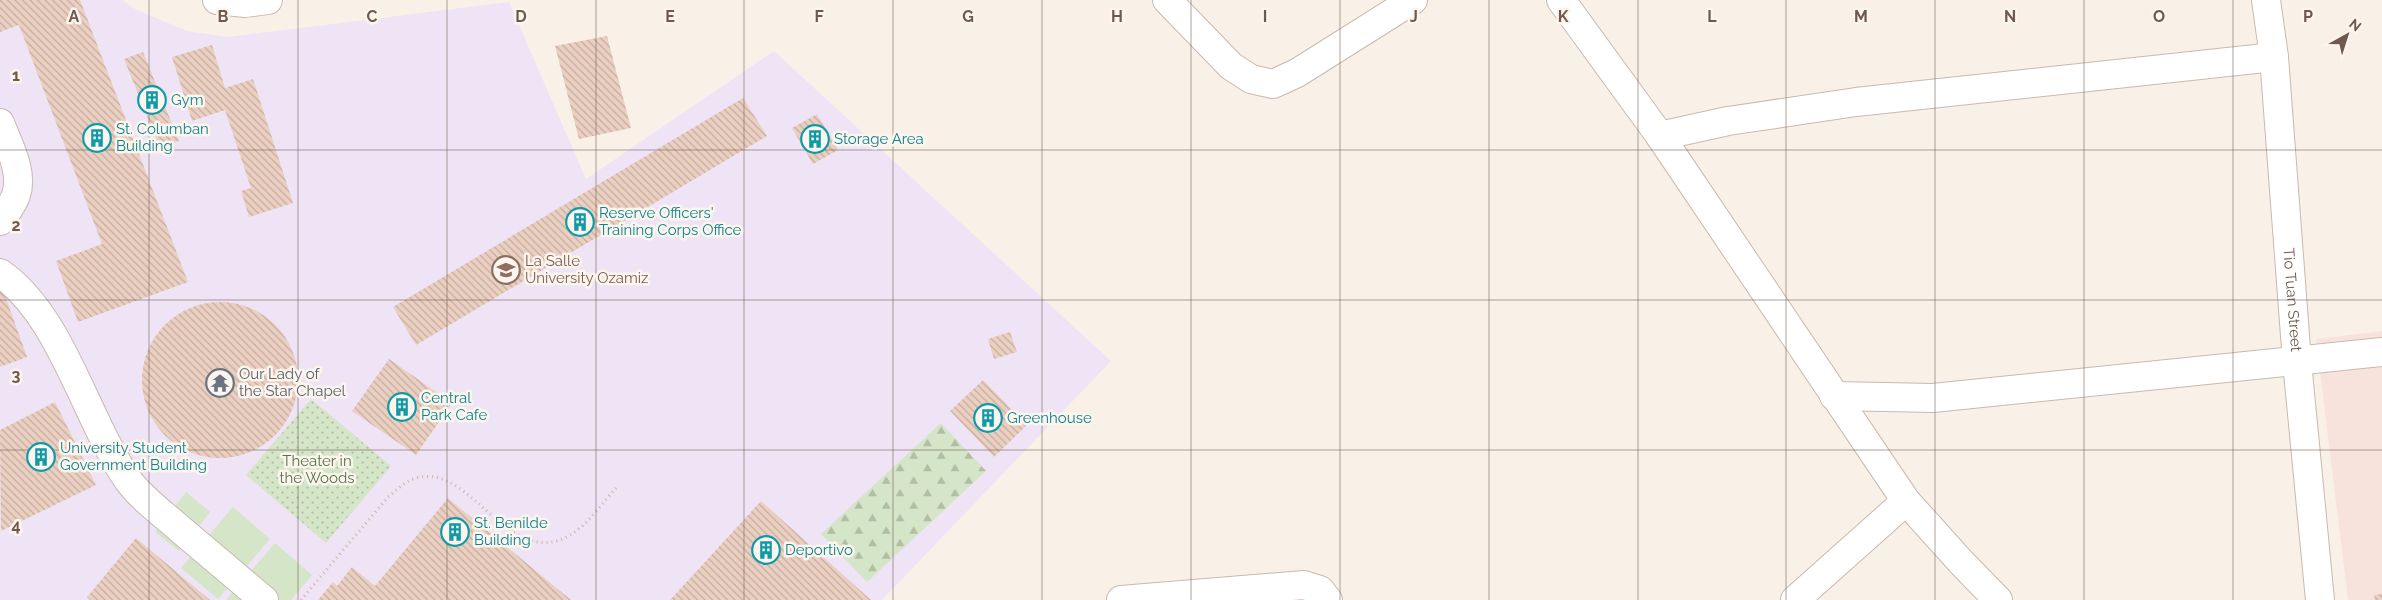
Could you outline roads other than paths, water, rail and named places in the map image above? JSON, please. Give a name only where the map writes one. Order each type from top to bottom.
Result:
[{"type":"street","points":[[217,0],[245,3],[268,0]]},
{"type":"street","points":[[1167,0],[1231,66],[1251,79],[1273,84],[1297,73],[1413,0]]},
{"type":"street","points":[[1561,0],[1660,136],[1906,501],[1998,600]]},
{"type":"street","name":"Tio Tuan Street","points":[[2266,0],[2274,57],[2297,362],[2320,600]]},
{"type":"street","points":[[1660,136],[1728,121],[1856,102],[2274,57]]},
{"type":"street","points":[[0,123],[18,174],[19,184],[16,196],[0,221]]},
{"type":"street","points":[[0,273],[27,296],[45,321],[114,457],[129,482],[150,503],[264,600]]},
{"type":"street","points":[[1834,396],[1933,398],[2382,352]]},
{"type":"street","points":[[1795,600],[1906,501]]},
{"type":"street","points":[[1121,600],[1304,585],[1320,590],[1328,600]]},
{"type":"place","name":"Gym","points":[[152,100]]},
{"type":"place","name":"St. Columban Building","points":[[97,138]]},
{"type":"place","name":"Storage Area","points":[[815,139]]},
{"type":"place","name":"Reserve Officers' Training Corps Office","points":[[580,222]]},
{"type":"place","name":"La Salle University Ozamiz","points":[[506,270]]},
{"type":"place","name":"Our Lady of the Star Chapel","points":[[220,383]]},
{"type":"place","name":"Central Park Cafe","points":[[402,407]]},
{"type":"place","name":"Greenhouse","points":[[988,418]]},
{"type":"place","name":"University Student Government Building","points":[[41,457]]},
{"type":"place","name":"St. Benilde Building","points":[[455,532]]},
{"type":"place","name":"Deportivo","points":[[766,550]]},
{"type":"park label","name":"Theater in the Woods","points":[[317,470]]}]
